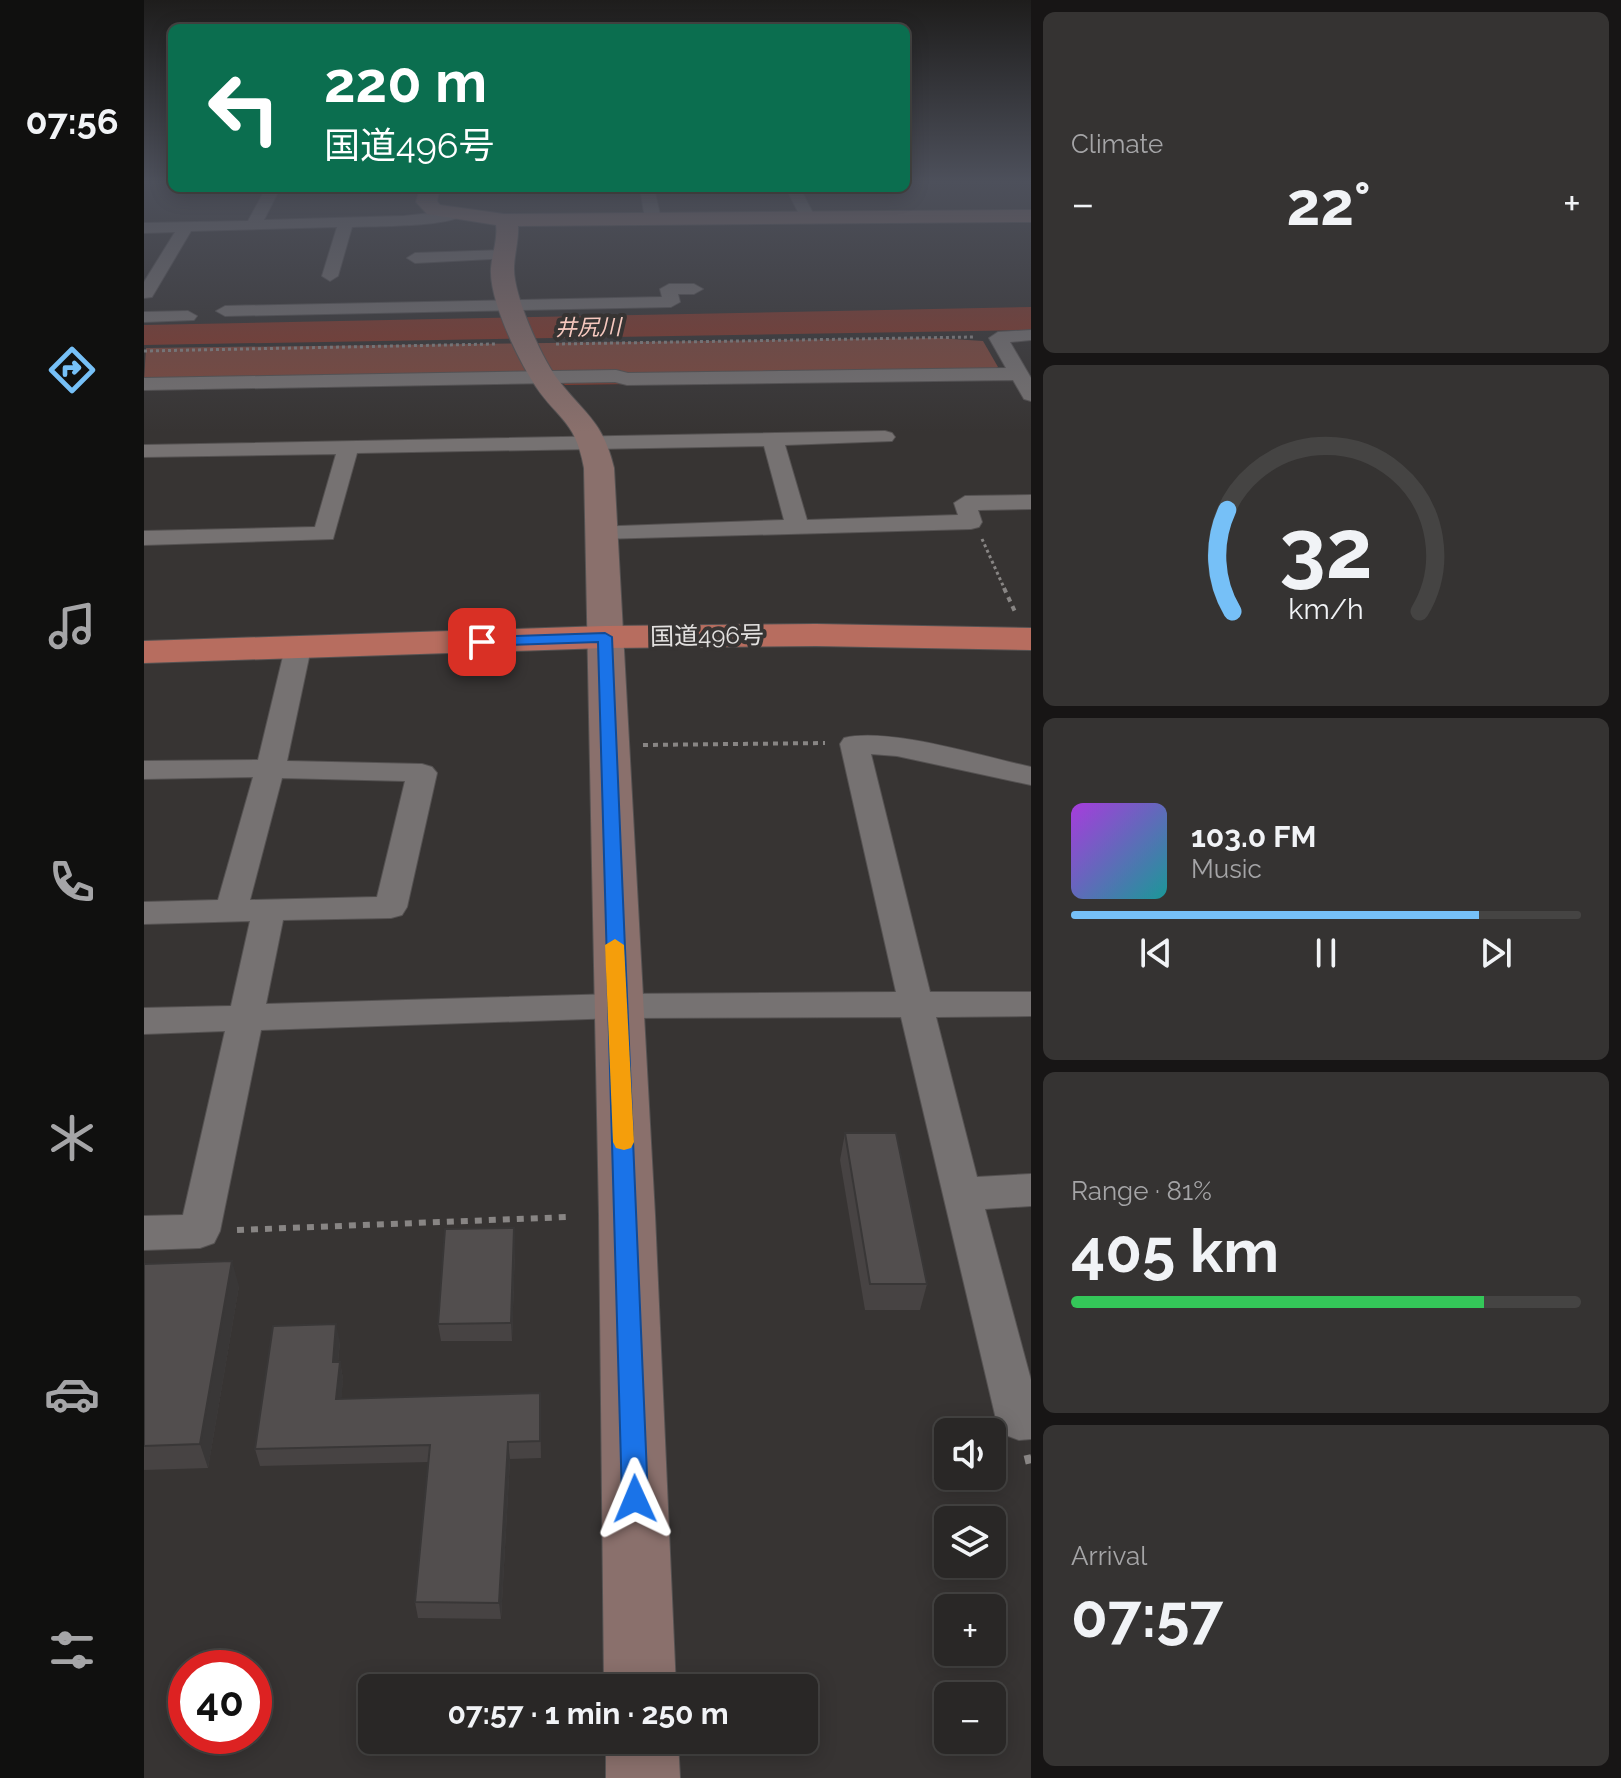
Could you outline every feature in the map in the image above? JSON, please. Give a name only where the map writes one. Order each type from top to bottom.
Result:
[{"type":"highway","name":"国道496号","points":[[144,652],[605,637],[816,635],[1029,639]]},
{"type":"street","points":[[146,293],[162,266]]},
{"type":"street","points":[[330,276],[333,266]]},
{"type":"street","points":[[503,266],[523,338],[594,443],[599,468],[627,1215],[640,1674]]},
{"type":"street","points":[[144,384],[523,338],[671,302],[669,289],[694,289]]},
{"type":"street","points":[[225,311],[523,338],[1019,374]]},
{"type":"street","points":[[144,317],[188,316]]},
{"type":"street","points":[[1031,335],[998,338],[1031,395]]},
{"type":"street","points":[[144,451],[885,437]]},
{"type":"street","points":[[773,439],[797,525]]},
{"type":"street","points":[[144,538],[325,534],[348,447]]},
{"type":"street","points":[[600,532],[971,522],[965,503],[1031,502]]},
{"type":"street","points":[[231,910],[270,770],[298,648]]},
{"type":"street","points":[[1031,776],[897,747],[854,744],[961,1194],[1019,1419],[1031,1418]]},
{"type":"street","points":[[144,770],[422,773],[391,907],[144,913]]},
{"type":"street","points":[[144,1233],[200,1231],[248,1018],[268,912]]},
{"type":"street","points":[[144,1021],[617,1006],[1031,1004]]},
{"type":"street","points":[[961,1194],[1031,1190]]},
{"type":"street","points":[[642,1754],[643,1778]]},
{"type":"path","points":[[144,351],[523,338],[998,338]]},
{"type":"path","points":[[971,522],[990,550],[1029,639]]},
{"type":"path","points":[[609,746],[854,744]]},
{"type":"path","points":[[200,1231],[568,1217]]},
{"type":"shaded area","points":[[937,338],[983,341],[998,367],[993,370],[144,381],[146,348]]},
{"type":"water","name":"井尻川","points":[[1031,307],[1031,330],[144,345],[144,325]]},
{"type":"building","points":[[845,1133],[896,1133],[927,1284],[870,1284]]},
{"type":"building","points":[[514,1228],[511,1323],[438,1324],[445,1229]]},
{"type":"building","points":[[232,1261],[200,1444],[144,1446],[144,1264]]},
{"type":"building","points":[[336,1324],[333,1362],[340,1362],[336,1399],[540,1393],[540,1441],[508,1442],[499,1603],[415,1602],[430,1445],[255,1449],[273,1326]]},
{"type":"waterway","points":[[565,383],[629,383]]},
{"type":"slow traffic","points":[[615,945],[624,1142]]},
{"type":"route","points":[[482,642],[605,637],[635,1499]]}]
